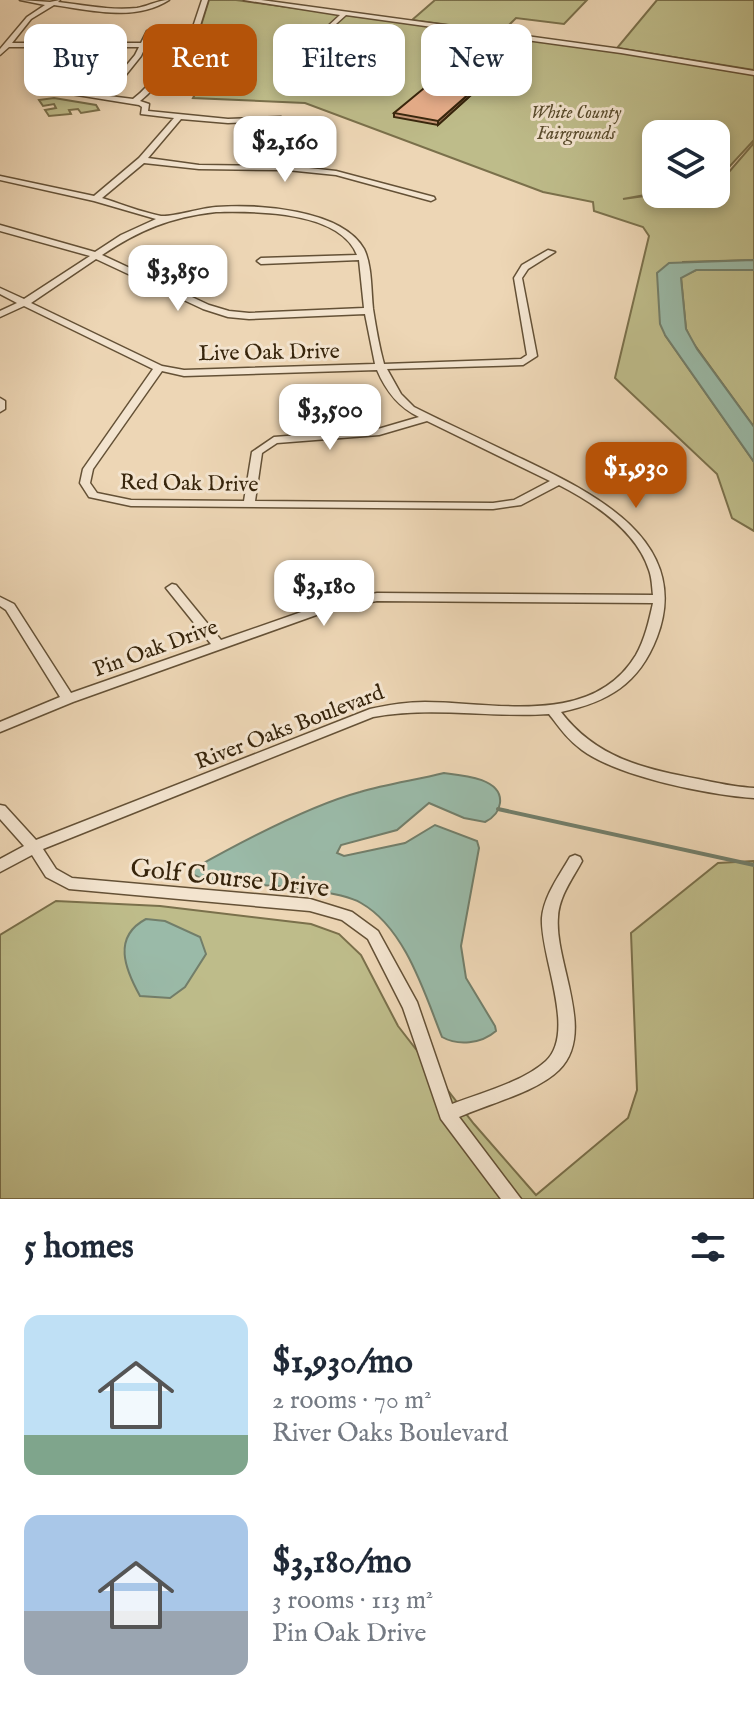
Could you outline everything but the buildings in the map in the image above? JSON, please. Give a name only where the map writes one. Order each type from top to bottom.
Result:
[{"type":"street","points":[[23,0],[134,10],[154,7],[166,0]]},
{"type":"street","points":[[198,24],[205,0]]},
{"type":"street","points":[[247,0],[611,49],[754,73]]},
{"type":"street","points":[[0,53],[29,18],[53,2]]},
{"type":"street","points":[[333,24],[345,13]]},
{"type":"street","points":[[6,45],[24,45]]},
{"type":"street","points":[[127,45],[143,45]]},
{"type":"street","points":[[104,97],[143,45]]},
{"type":"street","points":[[98,96],[146,106],[146,113],[241,122],[278,119],[291,139],[287,168]]},
{"type":"street","points":[[134,102],[143,96]]},
{"type":"street","points":[[96,199],[142,160],[179,117]]},
{"type":"street","points":[[142,160],[199,167],[287,168],[346,175],[431,199]]},
{"type":"street","points":[[0,178],[96,199],[164,219]]},
{"type":"street","points":[[0,314],[26,303],[140,228],[164,219],[233,208],[278,212],[337,228],[353,237],[364,257],[261,261]]},
{"type":"street","name":"Live Oak Drive","points":[[0,228],[95,257],[228,314],[249,316],[369,311]]},
{"type":"street","name":"Live Oak Drive","points":[[159,368],[215,374],[529,360],[532,356],[518,278],[525,267],[551,252]]},
{"type":"street","name":"River Oaks Boulevard","points":[[0,866],[34,847],[370,713],[428,704],[506,712],[553,710],[584,703],[610,692],[631,674],[644,654],[655,626],[659,599],[658,580],[640,540],[613,512],[560,480],[427,418],[389,391],[369,311],[364,257]]},
{"type":"street","points":[[0,291],[159,368]]},
{"type":"street","name":"Red Oak Drive","points":[[159,368],[88,469],[85,483],[88,490],[101,499],[121,503],[493,506],[517,503],[560,480]]},
{"type":"street","points":[[0,401],[0,409]]},
{"type":"street","points":[[249,504],[257,452],[274,440],[379,432],[427,418]]},
{"type":"street","points":[[172,588],[218,645]]},
{"type":"street","name":"Pin Oak Drive","points":[[0,727],[68,699],[334,605],[377,597],[659,599]]},
{"type":"street","points":[[0,601],[10,607],[68,699]]},
{"type":"street","points":[[553,710],[573,738],[616,763],[738,792],[754,793]]},
{"type":"street","name":"Golf Course Drive","points":[[0,810],[34,847],[51,873],[69,883],[310,905],[347,916],[373,935],[411,1007],[447,1114],[512,1199]]},
{"type":"street","points":[[447,1114],[532,1078],[555,1063],[566,1044],[567,1025],[550,937],[550,916],[555,895],[575,861]]},
{"type":"green space","name":"White County Fairgrounds","points":[[209,0],[236,0],[421,25],[421,96],[532,96],[532,40],[754,75],[754,140],[730,166],[730,120],[642,120],[642,196],[623,199],[642,196],[642,208],[730,208],[730,171],[754,143],[754,260],[683,262],[665,335],[754,462],[754,531],[732,518],[717,474],[615,378],[649,236],[643,227],[594,211],[593,202],[543,192],[305,103],[193,98],[257,96],[257,24],[201,24]]},
{"type":"green space","points":[[435,0],[587,0],[564,24],[516,18],[510,24],[442,24],[412,20]]},
{"type":"green space","points":[[657,0],[754,0],[754,70],[617,48]]},
{"type":"green space","points":[[54,98],[96,105],[99,110],[81,113],[78,109],[69,110],[71,114],[49,116],[45,110],[56,108],[54,104],[43,106],[39,100]]},
{"type":"green space","points":[[696,270],[754,270],[754,427],[686,329],[681,277]]},
{"type":"green space","points":[[754,861],[754,1199],[0,1199],[0,935],[56,901],[160,906],[311,924],[339,934],[361,955],[398,1026],[474,1124],[536,1195],[628,1118],[637,1090],[631,933],[718,863]]},
{"type":"shaded area","points":[[754,260],[754,270],[696,270],[681,278],[686,329],[754,427],[754,462],[665,335],[660,324],[657,273],[669,263]]},
{"type":"shaded area","points":[[444,773],[480,779],[495,788],[500,803],[491,819],[485,822],[464,818],[429,803],[397,830],[341,845],[337,853],[344,856],[405,843],[435,825],[477,841],[479,848],[461,946],[466,978],[495,1026],[496,1031],[483,1039],[462,1042],[442,1037],[420,981],[401,945],[390,928],[361,903],[330,893],[204,880],[192,874],[193,869],[232,848],[319,806],[370,789]]},
{"type":"shaded area","points":[[146,919],[165,921],[200,937],[206,954],[185,987],[170,998],[140,996],[126,965],[125,944],[135,926]]},
{"type":"waterway","points":[[498,809],[754,865]]}]
